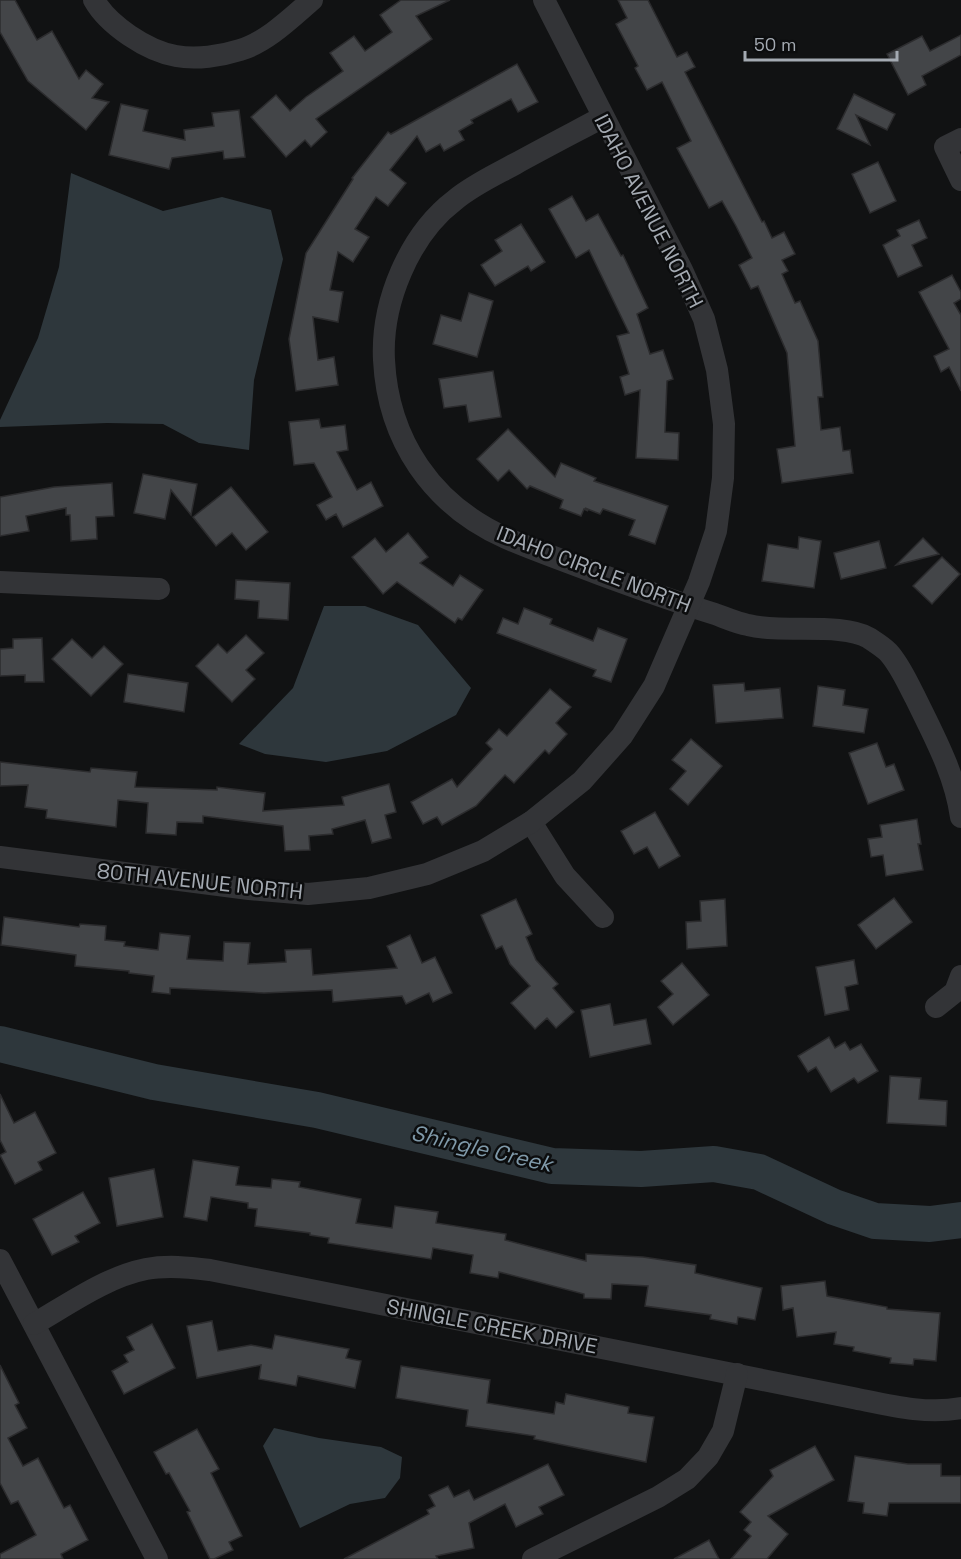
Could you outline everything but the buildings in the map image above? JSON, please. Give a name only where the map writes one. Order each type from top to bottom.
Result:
[{"type":"street","points":[[94,0],[118,28],[146,46],[176,56],[209,57],[242,50],[270,34],[312,0]]},
{"type":"street","name":"IDAHO AVENUE NORTH","points":[[544,0],[682,270],[704,319],[717,370],[724,424],[723,478],[716,531],[689,606]]},
{"type":"street","name":"IDAHO CIRCLE NORTH","points":[[603,117],[453,200],[426,230],[404,264],[389,302],[383,343],[385,384],[395,423],[413,458],[438,492],[470,518],[505,537],[664,599],[750,626],[787,630],[846,630],[868,638],[888,652],[901,671],[941,750],[953,780],[961,817]]},
{"type":"street","points":[[953,143],[961,180]]},
{"type":"street","points":[[0,582],[159,589]]},
{"type":"street","name":"80TH AVENUE NORTH","points":[[0,857],[249,889],[308,894],[369,888],[427,874],[483,851],[531,822],[582,781],[622,736],[654,686],[689,606]]},
{"type":"street","points":[[531,822],[565,876],[603,917]]},
{"type":"street","points":[[936,1006],[955,992],[961,976]]},
{"type":"street","points":[[0,1260],[158,1559]]},
{"type":"street","name":"SHINGLE CREEK DRIVE","points":[[34,1324],[113,1280],[145,1270],[178,1266],[210,1269],[887,1404],[918,1409],[961,1408]]},
{"type":"street","points":[[533,1559],[658,1497],[687,1479],[708,1457],[723,1431],[737,1374]]},
{"type":"shaded area","points":[[71,173],[163,211],[222,197],[271,210],[283,259],[254,380],[249,450],[199,443],[163,424],[107,423],[0,427],[0,420],[38,338],[59,267]]},
{"type":"shaded area","points":[[324,606],[365,606],[418,625],[471,688],[456,715],[387,751],[326,762],[265,754],[239,744],[293,688]]},
{"type":"shaded area","points":[[274,1428],[319,1438],[381,1447],[402,1457],[400,1478],[385,1498],[350,1504],[300,1528],[263,1446]]},
{"type":"waterway","name":"Shingle Creek","points":[[0,1044],[154,1082],[317,1110],[552,1166],[641,1169],[714,1164],[759,1172],[834,1207],[875,1221],[930,1224],[961,1220]]}]
